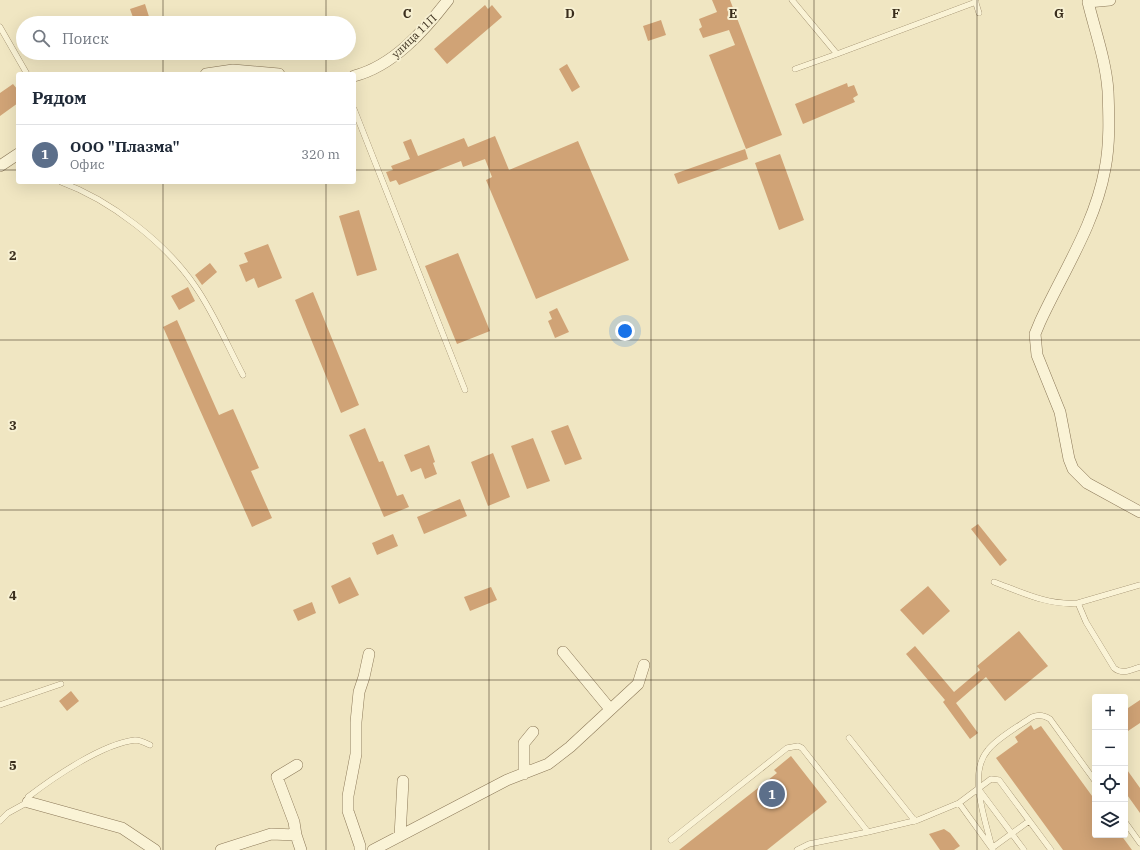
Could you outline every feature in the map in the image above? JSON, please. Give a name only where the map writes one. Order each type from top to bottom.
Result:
[{"type":"street","name":"улица 11П","points":[[356,75],[374,69],[402,50],[417,36],[448,0]]},
{"type":"street","points":[[1110,0],[1085,1],[1108,90],[1108,152],[1105,170],[1100,191],[1084,234],[1040,322],[1035,334],[1034,343],[1037,355],[1060,412],[1069,459],[1073,469],[1087,483],[1140,512]]},
{"type":"street","points":[[220,72],[233,70],[256,72]]},
{"type":"street","points":[[0,166],[16,157]]},
{"type":"street","points":[[563,652],[610,709]]},
{"type":"street","points":[[360,850],[348,811],[348,796],[356,754],[356,722],[359,692],[369,654]]},
{"type":"street","points":[[373,850],[507,780],[548,764],[570,747],[638,684],[644,664]]},
{"type":"street","points":[[524,774],[524,743],[533,732]]},
{"type":"street","points":[[297,765],[277,777],[294,822],[296,835],[302,850]]},
{"type":"street","points":[[400,836],[404,781]]},
{"type":"street","points":[[28,802],[122,828],[155,850]]},
{"type":"street","points":[[221,850],[271,834],[296,835]]},
{"type":"lane","points":[[792,0],[836,54]]},
{"type":"lane","points":[[796,69],[975,1],[979,13]]},
{"type":"lane","points":[[0,27],[16,55]]},
{"type":"lane","points":[[19,60],[26,72]]},
{"type":"lane","points":[[356,114],[465,390]]},
{"type":"lane","points":[[66,184],[88,194],[127,218],[177,264],[200,294],[243,375]]},
{"type":"lane","points":[[994,582],[1059,604],[1078,603],[1140,585]]},
{"type":"lane","points":[[1078,603],[1086,622],[1114,668],[1124,672],[1140,667]]},
{"type":"lane","points":[[0,705],[61,684]]},
{"type":"lane","points":[[993,849],[979,789],[980,764],[988,749],[1032,717],[1038,715],[1045,716],[1050,719],[1092,777]]},
{"type":"lane","points":[[849,738],[915,821]]},
{"type":"lane","points":[[0,821],[8,813],[28,802],[28,797],[53,778],[86,759],[118,745],[136,740],[150,744]]},
{"type":"lane","points":[[671,840],[792,746],[802,748],[868,832]]},
{"type":"lane","points":[[798,850],[809,844],[915,821],[959,803],[991,779],[999,780],[1051,850]]},
{"type":"lane","points":[[979,789],[1024,850]]},
{"type":"lane","points":[[959,803],[993,849]]},
{"type":"lane","points":[[993,849],[1029,821]]},
{"type":"lane","points":[[1128,826],[1140,843]]},
{"type":"building","points":[[712,0],[730,0],[782,135],[746,149],[709,55],[735,45],[729,30],[703,38],[699,29],[702,27],[699,19],[717,12]]},
{"type":"building","points":[[145,4],[149,16],[132,16],[130,9]]},
{"type":"building","points":[[485,5],[488,9],[492,5],[502,17],[447,64],[434,49]]},
{"type":"building","points":[[661,20],[666,35],[648,41],[643,26]]},
{"type":"building","points":[[567,64],[580,87],[572,92],[559,69]]},
{"type":"building","points":[[847,83],[848,87],[854,85],[858,95],[853,98],[855,102],[803,124],[795,104]]},
{"type":"building","points":[[13,84],[16,88],[16,104],[0,116],[0,93]]},
{"type":"building","points":[[495,136],[509,170],[578,141],[629,260],[536,299],[486,180],[492,177],[485,159],[463,167],[461,161],[399,185],[396,180],[390,182],[386,172],[393,170],[391,166],[410,159],[403,142],[411,139],[418,156],[464,138],[468,147]]},
{"type":"building","points":[[745,149],[748,159],[678,184],[674,174]]},
{"type":"building","points":[[780,154],[804,220],[779,230],[755,163]]},
{"type":"building","points":[[359,210],[377,270],[357,276],[339,216]]},
{"type":"building","points":[[268,244],[282,278],[258,288],[254,278],[246,282],[239,265],[248,262],[244,253]]},
{"type":"building","points":[[458,253],[490,331],[457,344],[425,266]]},
{"type":"building","points":[[210,263],[217,272],[202,285],[195,275]]},
{"type":"building","points":[[188,287],[195,301],[179,310],[171,296]]},
{"type":"building","points":[[313,292],[359,405],[341,413],[295,300]]},
{"type":"building","points":[[557,308],[569,332],[555,338],[548,321],[552,319],[549,312]]},
{"type":"building","points":[[177,320],[219,415],[233,409],[259,468],[251,471],[272,518],[252,527],[163,327]]},
{"type":"building","points":[[568,425],[582,459],[565,465],[551,431]]},
{"type":"building","points":[[365,428],[379,462],[383,461],[397,496],[403,494],[409,507],[384,517],[349,435]]},
{"type":"building","points":[[533,438],[550,481],[527,489],[511,446]]},
{"type":"building","points":[[429,445],[435,462],[433,463],[437,474],[425,479],[421,468],[411,472],[404,455]]},
{"type":"building","points":[[493,453],[510,497],[488,506],[471,462]]},
{"type":"building","points":[[460,499],[467,516],[424,534],[417,517]]},
{"type":"building","points":[[978,524],[1007,560],[1000,566],[971,529]]},
{"type":"building","points":[[393,534],[398,546],[377,555],[372,543]]},
{"type":"building","points":[[350,577],[359,595],[339,604],[331,586]]},
{"type":"building","points":[[928,586],[950,611],[923,635],[900,610]]},
{"type":"building","points":[[491,587],[497,600],[470,611],[464,597]]},
{"type":"building","points":[[312,602],[316,613],[298,621],[293,610]]},
{"type":"building","points":[[1019,631],[1048,666],[1005,701],[986,677],[956,703],[978,733],[970,739],[943,702],[945,700],[906,654],[915,646],[954,692],[980,670],[977,666]]},
{"type":"building","points":[[71,691],[79,701],[67,711],[59,701]]},
{"type":"building","points":[[1140,700],[1140,723],[1128,731],[1128,730],[1128,708]]},
{"type":"building","points":[[1031,725],[1034,730],[1041,726],[1092,796],[1092,838],[1123,838],[1132,850],[1063,850],[996,758],[1018,742],[1015,737]]},
{"type":"building","points":[[791,756],[827,802],[767,850],[679,850],[777,773],[774,770]]},
{"type":"building","points":[[1128,771],[1140,788],[1140,813],[1128,796]]},
{"type":"building","points":[[944,829],[950,833],[960,846],[954,850],[940,850],[929,834]]},
{"type":"place","name":"ООО \"Плазма\"","points":[[772,794]]}]
